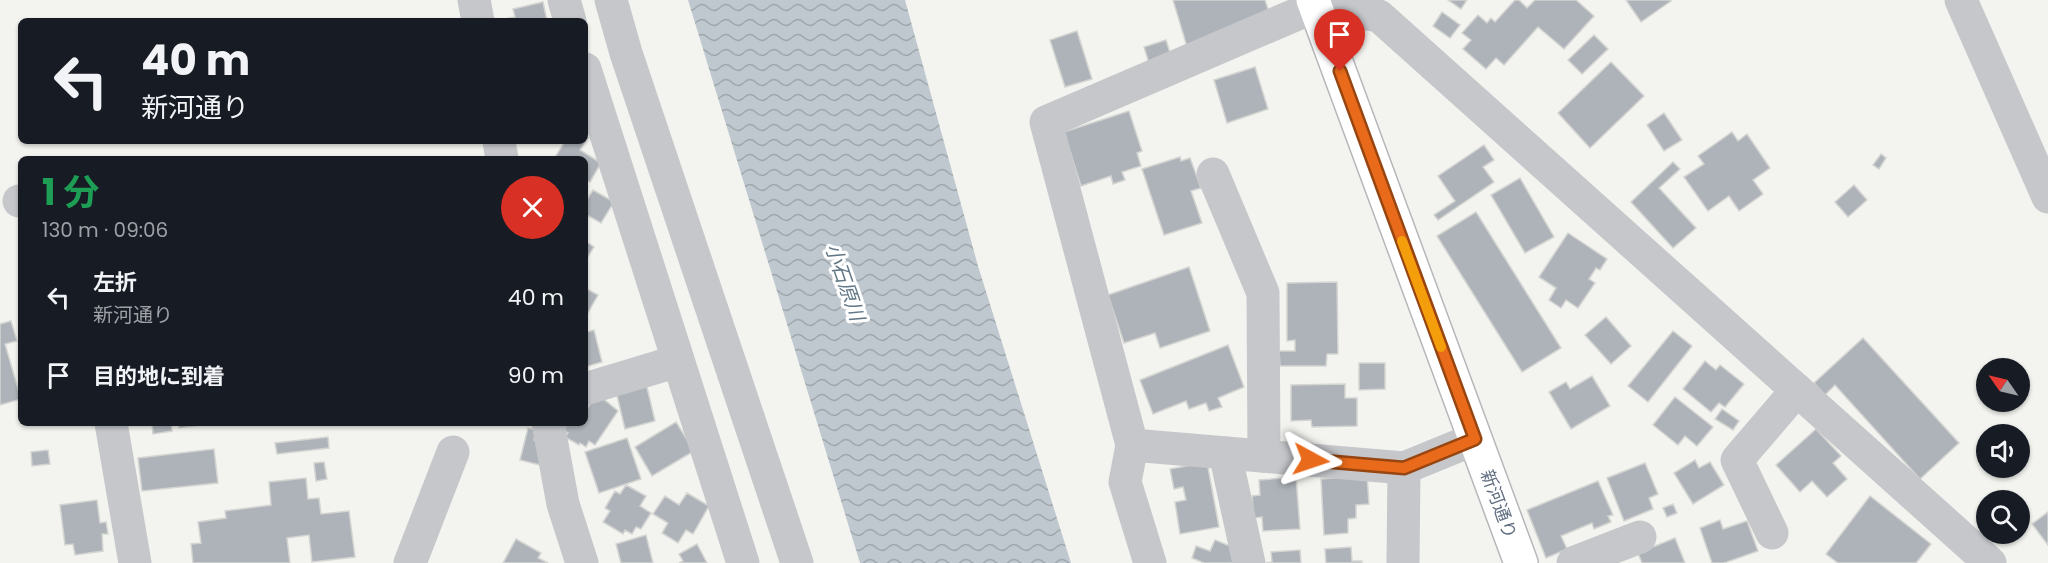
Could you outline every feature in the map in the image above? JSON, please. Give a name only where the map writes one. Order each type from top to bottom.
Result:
[{"type":"highway","name":"新河通り","points":[[1314,3],[1521,563]]},
{"type":"street","points":[[474,0],[477,18]]},
{"type":"street","points":[[564,0],[569,18]]},
{"type":"street","points":[[610,0],[797,563]]},
{"type":"street","points":[[1961,0],[2048,197]]},
{"type":"street","points":[[1150,563],[1125,482],[1132,445],[1046,122],[1314,3],[1391,8],[1797,390],[1990,563]]},
{"type":"street","points":[[588,78],[742,563]]},
{"type":"street","points":[[1213,174],[1263,293],[1264,456]]},
{"type":"street","points":[[588,388],[678,361]]},
{"type":"street","points":[[1772,533],[1737,460],[1797,390]]},
{"type":"street","points":[[112,426],[135,563]]},
{"type":"street","points":[[549,426],[563,504],[582,563]]},
{"type":"street","points":[[1132,445],[1404,468],[1475,439]]},
{"type":"street","points":[[410,563],[453,452]]},
{"type":"street","points":[[1225,453],[1249,563]]},
{"type":"street","points":[[1403,563],[1404,468]]},
{"type":"street","points":[[1573,563],[1640,537]]},
{"type":"water","name":"小石原川","points":[[688,0],[905,0],[978,266],[1071,563],[860,563]]},
{"type":"building","points":[[1173,0],[1265,0],[1271,18],[1188,50]]},
{"type":"building","points":[[1448,0],[1467,0],[1461,9]]},
{"type":"building","points":[[1515,0],[1519,0],[1527,8],[1535,0],[1576,0],[1594,16],[1564,49],[1538,27],[1504,65],[1496,58],[1486,69],[1463,49],[1471,40],[1462,33],[1478,15],[1487,23],[1491,18],[1495,22]]},
{"type":"building","points":[[1626,0],[1670,0],[1671,1],[1641,22]]},
{"type":"building","points":[[543,2],[546,18],[510,18],[515,17],[513,9]]},
{"type":"building","points":[[1442,12],[1460,25],[1450,38],[1433,26]]},
{"type":"building","points":[[1077,31],[1092,79],[1065,87],[1050,40]]},
{"type":"building","points":[[1594,35],[1608,49],[1582,74],[1568,60]]},
{"type":"building","points":[[1166,40],[1171,56],[1149,63],[1144,47]]},
{"type":"building","points":[[1611,62],[1644,96],[1590,148],[1558,113]]},
{"type":"building","points":[[1255,67],[1268,109],[1227,123],[1214,80]]},
{"type":"building","points":[[1129,111],[1142,151],[1137,153],[1141,166],[1122,172],[1125,180],[1113,184],[1111,176],[1081,186],[1064,132]]},
{"type":"building","points":[[1664,113],[1682,140],[1664,151],[1647,125]]},
{"type":"building","points":[[1732,132],[1738,141],[1747,134],[1770,168],[1753,180],[1763,194],[1739,211],[1729,196],[1708,211],[1684,177],[1704,164],[1698,156]]},
{"type":"building","points":[[563,144],[584,144],[580,150],[601,163],[590,182],[588,181],[588,156],[556,156]]},
{"type":"building","points":[[1484,145],[1494,160],[1483,167],[1494,182],[1438,220],[1434,215],[1455,201],[1438,176]]},
{"type":"building","points":[[1881,154],[1886,158],[1879,169],[1873,165]]},
{"type":"building","points":[[1180,157],[1181,161],[1190,158],[1201,188],[1191,191],[1202,223],[1164,235],[1142,169]]},
{"type":"building","points":[[1673,162],[1680,169],[1659,188],[1696,228],[1673,248],[1631,202]]},
{"type":"building","points":[[1520,178],[1554,237],[1525,253],[1491,195]]},
{"type":"building","points":[[1854,185],[1867,200],[1848,217],[1835,202]]},
{"type":"building","points":[[593,190],[614,202],[601,223],[588,216],[588,198]]},
{"type":"building","points":[[1476,212],[1561,348],[1522,372],[1437,236]]},
{"type":"building","points":[[1568,233],[1607,259],[1600,270],[1596,268],[1589,279],[1595,283],[1578,308],[1566,300],[1561,308],[1549,300],[1556,288],[1539,277]]},
{"type":"building","points":[[588,243],[594,247],[588,256]]},
{"type":"building","points":[[1189,267],[1210,331],[1160,348],[1155,333],[1124,343],[1108,295]]},
{"type":"building","points":[[1337,282],[1338,354],[1327,354],[1326,366],[1280,366],[1279,351],[1295,351],[1295,340],[1287,341],[1287,283]]},
{"type":"building","points":[[588,290],[598,295],[588,312]]},
{"type":"building","points":[[1606,317],[1631,346],[1611,364],[1585,335]]},
{"type":"building","points":[[11,321],[17,341],[5,344],[18,389],[18,400],[0,405],[0,324]]},
{"type":"building","points":[[594,330],[602,362],[588,366],[588,332]]},
{"type":"building","points":[[1673,331],[1692,346],[1648,402],[1628,386]]},
{"type":"building","points":[[1863,338],[1959,443],[1920,479],[1835,385],[1825,395],[1814,383]]},
{"type":"building","points":[[1228,345],[1244,387],[1218,398],[1222,407],[1209,411],[1206,403],[1189,409],[1186,401],[1153,414],[1140,380]]},
{"type":"building","points":[[1705,361],[1716,370],[1720,365],[1744,384],[1725,407],[1719,403],[1711,412],[1683,389]]},
{"type":"building","points":[[1359,363],[1385,363],[1385,389],[1359,390]]},
{"type":"building","points":[[1592,376],[1610,406],[1571,429],[1549,392],[1566,382],[1570,389]]},
{"type":"building","points":[[645,379],[655,421],[625,429],[615,387]]},
{"type":"building","points":[[1345,384],[1345,398],[1357,398],[1357,426],[1312,427],[1311,420],[1291,421],[1291,385]]},
{"type":"building","points":[[596,396],[601,397],[618,411],[595,445],[589,441],[586,447],[565,437],[568,433],[563,430],[566,426],[588,426],[588,407]]},
{"type":"building","points":[[1675,397],[1713,427],[1697,446],[1685,436],[1678,445],[1653,425]]},
{"type":"building","points":[[1722,409],[1739,421],[1733,430],[1715,419]]},
{"type":"building","points":[[676,422],[694,451],[652,476],[635,447]]},
{"type":"building","points":[[152,426],[171,426],[172,431],[153,434]]},
{"type":"building","points":[[528,428],[536,430],[534,440],[545,443],[540,465],[520,460]]},
{"type":"building","points":[[1816,429],[1841,456],[1833,463],[1847,479],[1827,497],[1812,481],[1800,492],[1776,465]]},
{"type":"building","points":[[328,437],[329,448],[277,454],[275,443]]},
{"type":"building","points":[[627,438],[641,479],[599,493],[585,452]]},
{"type":"building","points":[[214,449],[218,483],[142,491],[138,458]]},
{"type":"building","points":[[48,450],[50,464],[32,466],[31,452]]},
{"type":"building","points":[[1695,460],[1699,468],[1710,462],[1724,485],[1693,504],[1674,473]]},
{"type":"building","points":[[324,462],[327,479],[316,481],[314,463]]},
{"type":"building","points":[[1207,462],[1219,527],[1180,534],[1175,502],[1186,500],[1183,487],[1174,489],[1170,469]]},
{"type":"building","points":[[1645,463],[1658,494],[1649,498],[1653,509],[1624,521],[1607,478]]},
{"type":"building","points":[[1367,475],[1369,504],[1356,505],[1356,518],[1348,519],[1348,533],[1324,535],[1321,479]]},
{"type":"building","points":[[1296,477],[1300,529],[1263,531],[1262,517],[1254,518],[1252,496],[1260,495],[1259,480]]},
{"type":"building","points":[[306,478],[308,499],[319,498],[321,514],[349,511],[355,557],[312,562],[309,535],[287,538],[290,563],[193,563],[191,544],[201,543],[198,522],[226,518],[225,511],[271,505],[269,482]]},
{"type":"building","points":[[1598,481],[1613,515],[1608,516],[1611,522],[1594,529],[1592,523],[1561,536],[1567,549],[1546,558],[1527,510]]},
{"type":"building","points":[[626,485],[646,496],[640,506],[651,513],[641,529],[636,527],[632,534],[625,530],[623,534],[603,522],[610,511],[605,508],[615,491],[620,494]]},
{"type":"building","points":[[687,493],[709,506],[693,534],[686,530],[678,543],[662,533],[668,523],[653,514],[665,496],[679,505]]},
{"type":"building","points":[[1870,496],[1931,544],[1916,563],[1838,563],[1826,554]]},
{"type":"building","points":[[97,500],[100,523],[106,522],[108,534],[102,534],[103,551],[75,555],[73,544],[65,545],[60,505]]},
{"type":"building","points":[[1673,504],[1677,513],[1667,517],[1663,508]]},
{"type":"building","points":[[2048,512],[2048,545],[2032,524]]},
{"type":"building","points":[[1720,520],[1723,529],[1747,521],[1758,551],[1724,563],[1712,563],[1700,528]]},
{"type":"building","points":[[646,535],[653,563],[621,563],[616,544]]},
{"type":"building","points":[[1675,538],[1685,563],[1642,563],[1638,553]]},
{"type":"building","points":[[516,539],[541,553],[538,558],[548,563],[503,563]]},
{"type":"building","points":[[1215,540],[1240,550],[1235,563],[1204,563],[1192,558],[1196,546],[1210,551]]},
{"type":"building","points":[[697,544],[707,563],[679,563],[683,561],[679,554]]},
{"type":"building","points":[[1351,547],[1352,561],[1362,561],[1362,563],[1326,563],[1325,549]]},
{"type":"building","points":[[1300,550],[1301,563],[1266,563],[1272,562],[1271,552]]},
{"type":"slow traffic","points":[[1402,241],[1441,347]]},
{"type":"route","points":[[1311,460],[1404,468],[1475,439],[1340,71]]}]
